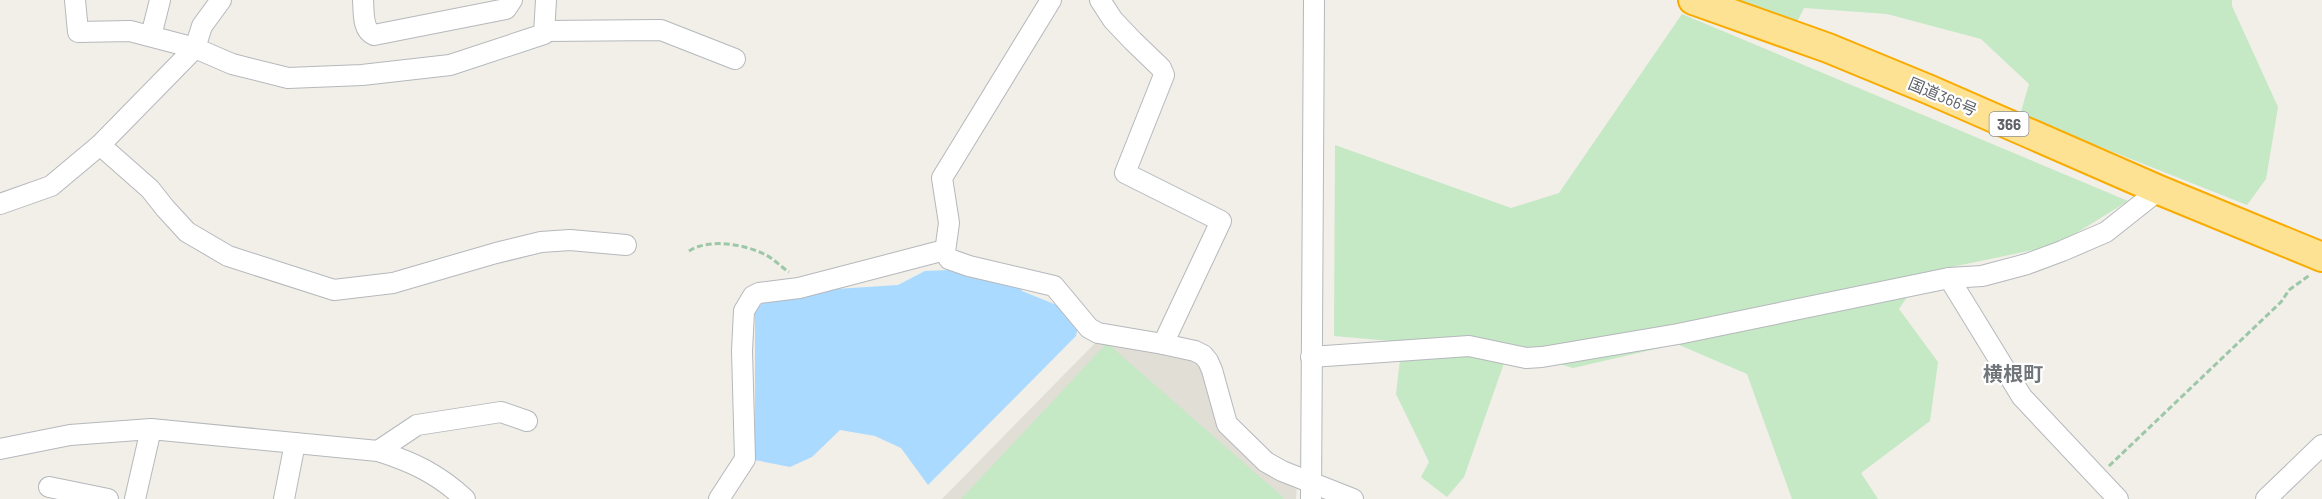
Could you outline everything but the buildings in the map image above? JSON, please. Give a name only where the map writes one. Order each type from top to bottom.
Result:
[{"type":"highway","name":"国道366号","points":[[1693,0],[1828,48],[1910,81],[2160,190],[2319,263]]},
{"type":"street","points":[[75,0],[78,32],[130,31],[195,48],[231,64],[288,78],[362,75],[450,65],[544,34],[546,0]]},
{"type":"street","points":[[151,36],[160,0]]},
{"type":"street","points":[[0,204],[51,186],[100,145],[195,48],[202,26],[221,0]]},
{"type":"street","points":[[363,0],[366,28],[374,34],[506,9],[512,0]]},
{"type":"street","points":[[1051,0],[944,175],[942,183],[949,224],[945,252],[949,259],[1054,286],[1089,328],[1098,333],[1163,344],[1203,355],[1212,370],[1227,424],[1266,462],[1311,490],[1353,499]]},
{"type":"street","points":[[1101,0],[1113,20],[1161,68],[1164,75],[1125,173],[1221,221],[1163,344]]},
{"type":"street","points":[[1311,490],[1314,0]]},
{"type":"street","points":[[545,31],[661,30],[735,59]]},
{"type":"street","points":[[100,145],[150,189],[187,232],[228,256],[334,290],[393,283],[542,242],[570,240],[626,245]]},
{"type":"street","points":[[1311,357],[1469,346],[1526,358],[1542,357],[1678,334],[1949,278],[1982,276],[2027,264],[2106,232],[2160,190]]},
{"type":"street","points":[[719,499],[745,459],[744,311],[753,296],[759,292],[799,288],[937,252],[945,252]]},
{"type":"street","points":[[1949,278],[2022,397],[2118,499]]},
{"type":"street","points":[[378,451],[417,425],[501,412],[527,421]]},
{"type":"street","points":[[0,449],[70,435],[151,429],[378,451],[411,461],[452,487],[465,499]]},
{"type":"street","points":[[135,499],[151,429]]},
{"type":"street","points":[[284,499],[294,443]]},
{"type":"street","points":[[2266,499],[2322,445]]},
{"type":"street","points":[[49,487],[108,499]]},
{"type":"path","points":[[689,251],[704,243],[717,242],[766,255],[791,274]]},
{"type":"path","points":[[2096,477],[2143,436],[2281,302],[2289,290],[2306,279],[2319,263]]},
{"type":"shaded area","points":[[1100,338],[1187,354],[1207,373],[1221,426],[1297,486],[1296,499],[942,499]]},
{"type":"green space","points":[[1730,0],[2232,0],[2232,6],[2278,107],[2266,179],[2247,205],[2020,115],[2029,84],[1981,39],[1887,14],[1804,8],[1795,26]]},
{"type":"green space","points":[[1682,14],[2128,201],[2057,245],[1923,273],[1899,309],[1938,362],[1930,421],[1861,473],[1878,499],[1792,499],[1747,374],[1677,344],[1573,368],[1509,349],[1464,477],[1447,497],[1421,477],[1429,462],[1396,394],[1402,342],[1334,336],[1335,145],[1511,208],[1559,193]]},
{"type":"green space","points":[[1107,343],[1283,497],[1283,499],[961,499]]},
{"type":"water","points":[[925,271],[968,271],[1018,285],[1022,291],[1064,308],[1078,326],[1076,336],[928,485],[901,448],[875,436],[840,430],[812,457],[790,467],[755,460],[755,312],[763,302],[820,290],[898,285]]},
{"type":"district","name":"横根町","points":[[2013,373]]}]
